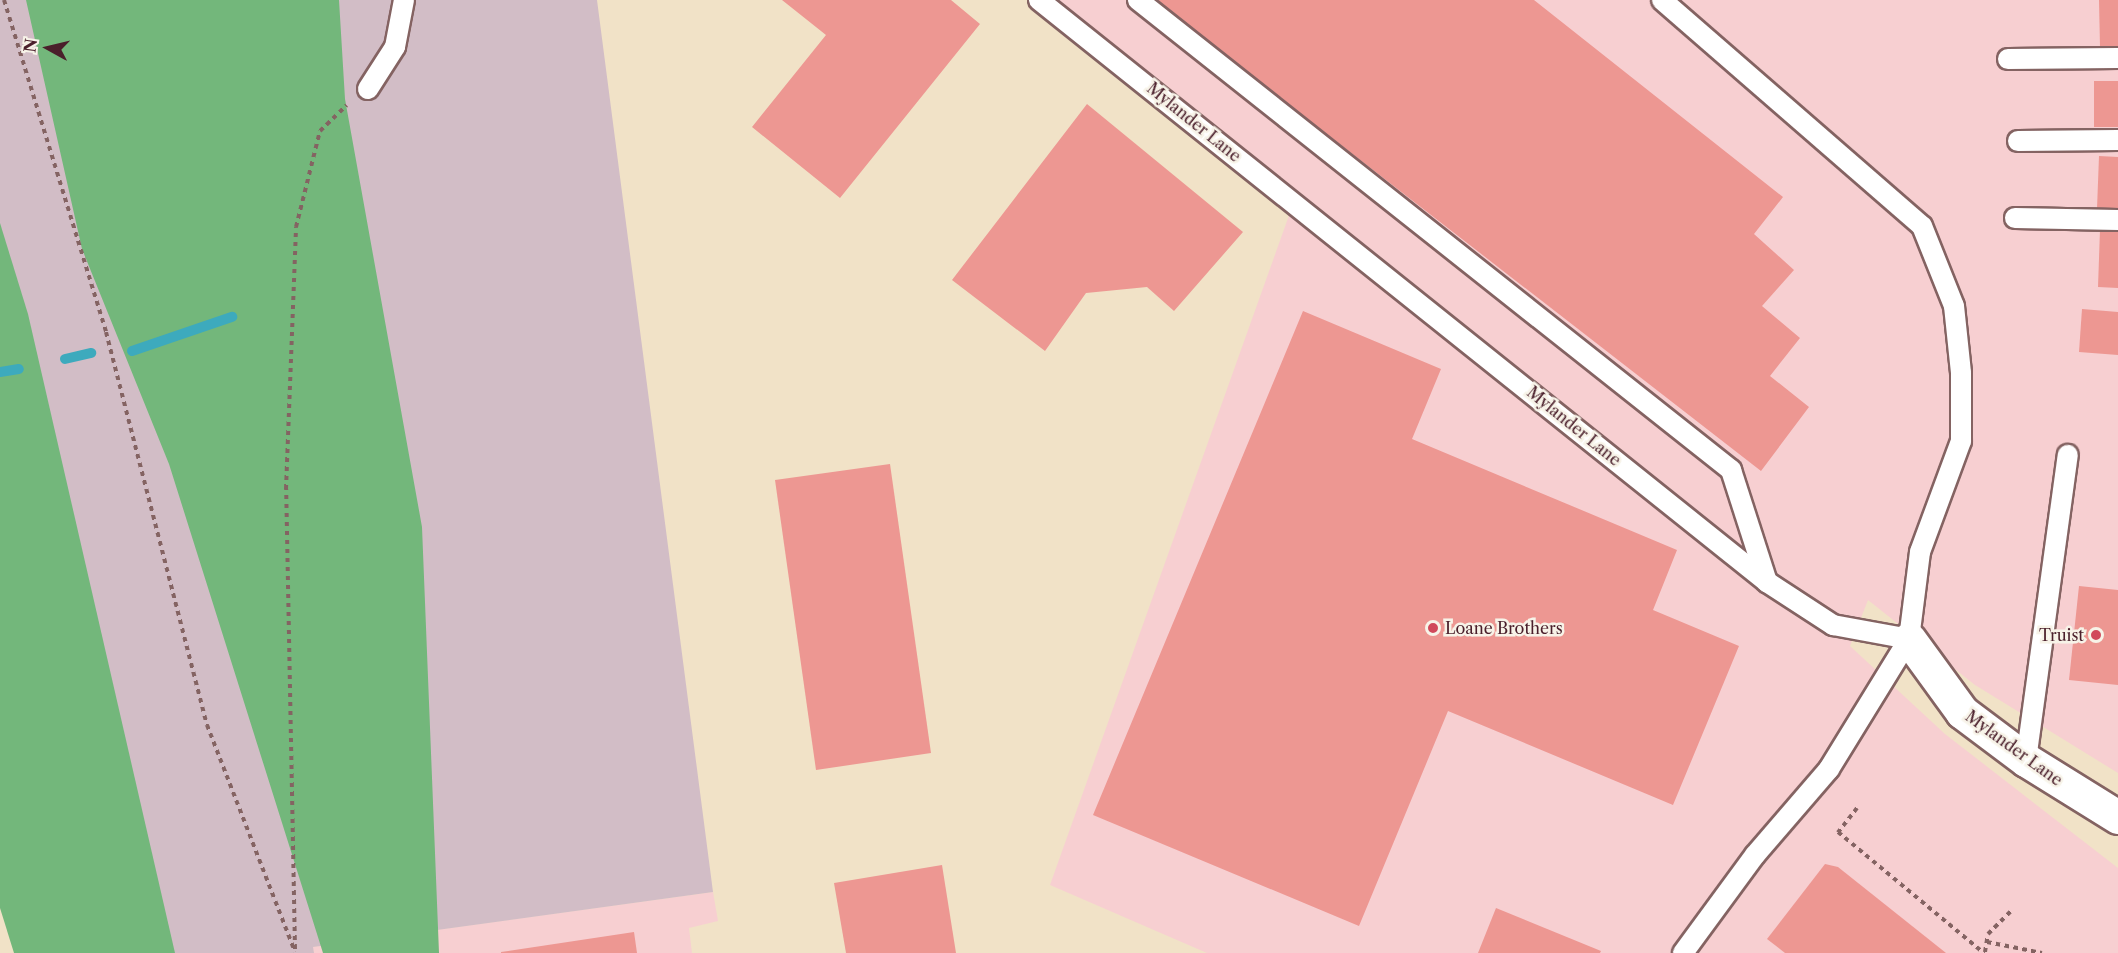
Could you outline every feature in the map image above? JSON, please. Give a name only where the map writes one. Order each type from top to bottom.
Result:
[{"type":"street","name":"Mylander Lane","points":[[1909,639],[1962,711],[2026,760],[2118,817]]},
{"type":"lane","points":[[368,89],[395,47],[404,0]]},
{"type":"lane","name":"Mylander Lane","points":[[1039,0],[1767,582],[1833,625],[1909,639]]},
{"type":"lane","points":[[1138,0],[1731,470],[1767,582]]},
{"type":"lane","points":[[1662,0],[1879,184],[1922,226],[1940,263],[1954,306],[1961,441],[1920,552],[1909,639],[1829,769],[1747,864],[1683,953]]},
{"type":"lane","points":[[2008,59],[2118,58]]},
{"type":"lane","points":[[2018,141],[2118,140]]},
{"type":"lane","points":[[2015,218],[2118,219]]},
{"type":"lane","points":[[2026,760],[2068,455]]},
{"type":"path","points":[[4,0],[106,332],[207,725],[295,953]]},
{"type":"path","points":[[295,953],[286,489],[296,227],[320,131],[368,89]]},
{"type":"path","points":[[1857,808],[1838,832],[1984,952],[1986,942],[2013,909]]},
{"type":"path","points":[[1986,942],[2042,953]]},
{"type":"shaded area","points":[[0,0],[597,0],[713,892],[313,947],[314,953],[106,953],[0,306]]},
{"type":"shaded area","points":[[1042,0],[2118,0],[2118,773],[1975,685],[1868,600],[1850,646],[1945,734],[2118,868],[2118,953],[1207,953],[1050,885],[1292,207]]},
{"type":"shaded area","points":[[713,892],[718,921],[689,928],[692,953],[314,953],[312,947]]},
{"type":"green space","points":[[26,0],[339,0],[345,99],[422,527],[439,953],[323,953],[169,464],[82,249]]},
{"type":"green space","points":[[0,223],[28,314],[175,953],[14,953],[0,908]]},
{"type":"building","points":[[782,0],[951,0],[980,24],[840,198],[752,127],[826,35]]},
{"type":"building","points":[[1154,0],[1534,0],[1783,197],[1754,234],[1794,270],[1762,306],[1800,338],[1770,376],[1809,407],[1761,471]]},
{"type":"building","points":[[2099,0],[2118,0],[2118,47],[2100,47]]},
{"type":"building","points":[[2094,81],[2118,81],[2118,127],[2094,127]]},
{"type":"building","points":[[1087,104],[1243,232],[1174,311],[1147,287],[1086,293],[1045,351],[952,280]]},
{"type":"building","points":[[2099,156],[2118,157],[2118,210],[2097,209]]},
{"type":"building","points":[[2100,230],[2118,230],[2118,288],[2098,287]]},
{"type":"building","points":[[2082,309],[2118,312],[2118,355],[2079,352]]},
{"type":"building","name":"Loane Brothers","points":[[1303,311],[1441,369],[1412,439],[1677,550],[1653,610],[1739,646],[1673,805],[1448,711],[1359,926],[1093,815]]},
{"type":"building","points":[[890,464],[931,753],[816,770],[775,480]]},
{"type":"building","name":"Truist","points":[[2079,586],[2118,590],[2118,685],[2069,680]]},
{"type":"building","points":[[1825,864],[1838,867],[1946,953],[1785,953],[1767,939]]},
{"type":"building","points":[[942,865],[956,953],[846,953],[834,883]]},
{"type":"building","points":[[1496,908],[1601,951],[1600,953],[1478,953]]},
{"type":"building","points":[[634,932],[637,953],[501,953],[501,952]]},
{"type":"waterway","points":[[132,351],[232,317]]},
{"type":"waterway","points":[[65,359],[91,353]]},
{"type":"waterway","points":[[0,372],[19,369]]},
{"type":"place","name":"Loane Brothers","points":[[1433,628]]},
{"type":"place","name":"Truist","points":[[2096,635]]}]
